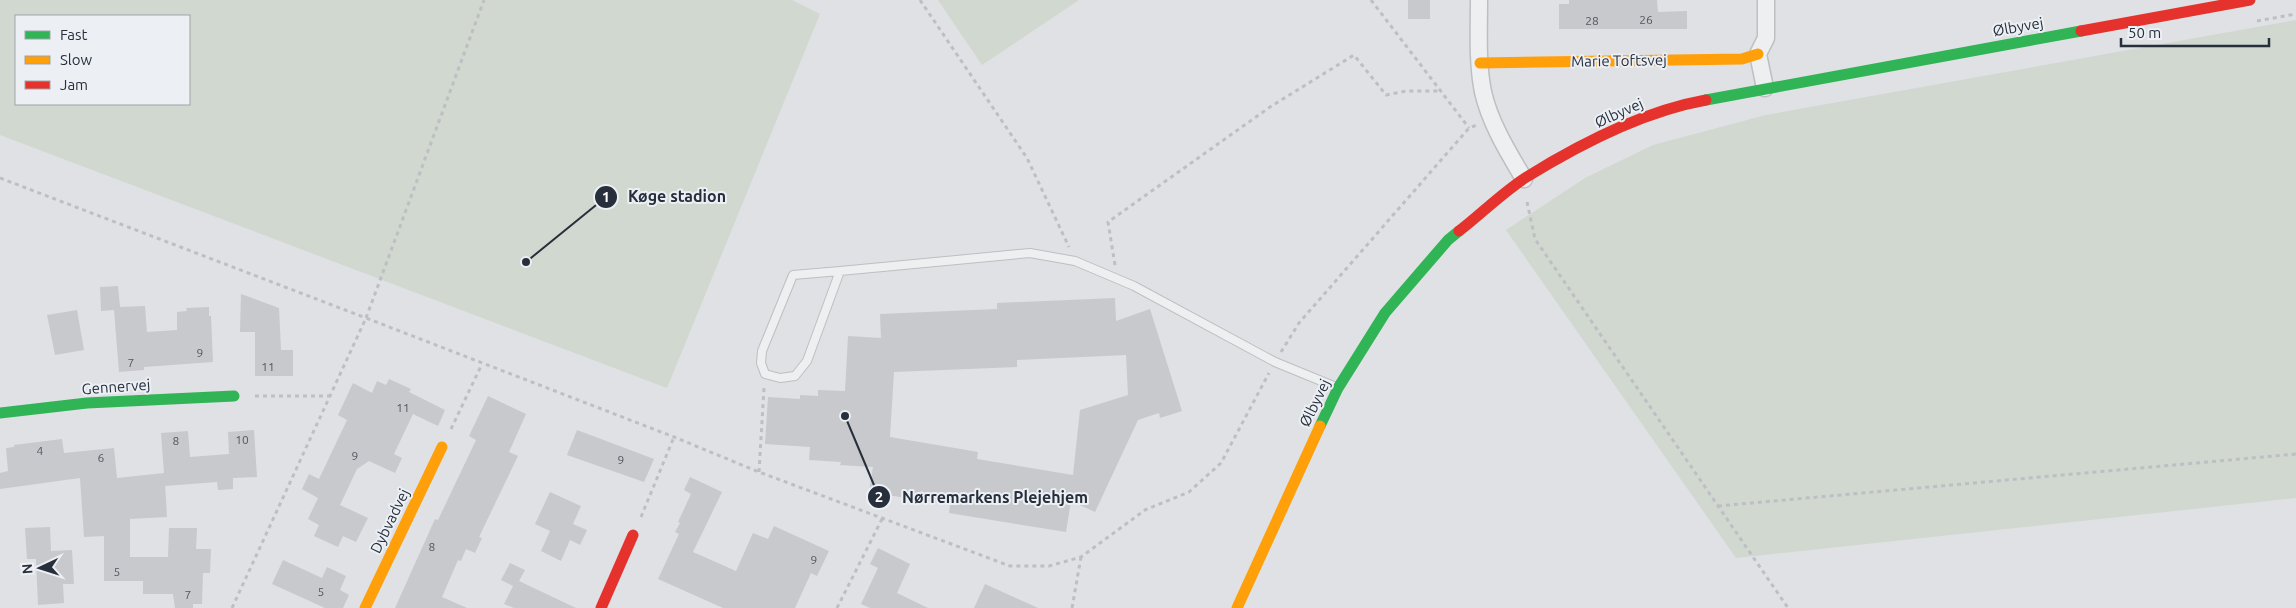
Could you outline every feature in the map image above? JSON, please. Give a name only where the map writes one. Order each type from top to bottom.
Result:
[{"type":"street","points":[[1479,0],[1480,62],[1483,92],[1492,120],[1524,179]]},
{"type":"street","points":[[1765,88],[1758,54],[1766,38],[1766,0]]},
{"type":"street","name":"Ølbyvej","points":[[1237,608],[1338,388],[1385,313],[1448,240],[1524,179],[1604,135],[1643,117],[1687,103],[2250,0]]},
{"type":"street","name":"Marie Toftsvej","points":[[1480,62],[1742,59],[1758,54]]},
{"type":"street","name":"Gennervej","points":[[0,413],[31,408],[118,401],[234,396]]},
{"type":"street","name":"Dybvadvej","points":[[365,608],[442,447]]},
{"type":"street","points":[[601,608],[634,535]]},
{"type":"lane","points":[[840,272],[808,361],[795,376],[780,378],[765,374],[761,363],[762,351],[793,275],[1030,253],[1075,261],[1117,278],[1275,362],[1338,388]]},
{"type":"path","points":[[232,608],[366,318],[484,0]]},
{"type":"path","points":[[920,0],[1028,158],[1075,261]]},
{"type":"path","points":[[1371,0],[1469,128]]},
{"type":"path","points":[[2249,23],[2296,14]]},
{"type":"path","points":[[1117,278],[1108,222],[1270,107],[1354,54],[1386,95],[1406,91],[1440,92]]},
{"type":"path","points":[[0,178],[674,437],[759,472],[1010,566],[1049,566],[1081,557],[1145,510],[1189,492],[1221,463],[1275,362],[1299,322],[1469,128],[1492,120]]},
{"type":"path","points":[[1524,179],[1526,201],[1535,239],[1788,608]]},
{"type":"path","points":[[1519,208],[1526,201],[1534,197]]},
{"type":"path","points":[[442,447],[482,364]]},
{"type":"path","points":[[759,472],[765,374]]},
{"type":"path","points":[[234,396],[330,396]]},
{"type":"path","points":[[634,535],[674,437]]},
{"type":"path","points":[[1718,506],[2296,454]]},
{"type":"path","points":[[837,608],[883,517]]},
{"type":"path","points":[[1072,608],[1081,557]]},
{"type":"shaded area","points":[[0,0],[792,0],[820,14],[667,388],[0,135]]},
{"type":"shaded area","points":[[938,0],[1079,0],[982,65]]},
{"type":"shaded area","points":[[2296,20],[2296,498],[1736,558],[1506,230],[1585,178],[1653,145],[1766,115]]},
{"type":"building","points":[[1408,0],[1430,0],[1430,19],[1408,19]]},
{"type":"building","points":[[1569,0],[1657,0],[1658,12],[1687,11],[1687,29],[1559,29],[1559,4],[1569,4]]},
{"type":"building","points":[[118,286],[120,307],[145,306],[147,332],[177,330],[177,312],[187,311],[186,308],[209,307],[213,362],[144,367],[144,370],[119,372],[114,310],[101,311],[100,287]]},
{"type":"building","points":[[241,294],[279,308],[281,350],[293,350],[293,376],[255,376],[255,332],[240,332]]},
{"type":"building","points":[[1115,298],[1116,321],[1150,309],[1182,411],[1160,418],[1159,413],[1138,420],[1095,512],[1071,501],[1066,532],[949,513],[950,505],[869,492],[873,467],[840,465],[841,462],[809,460],[810,447],[765,444],[768,397],[800,399],[800,395],[818,396],[818,390],[845,391],[848,336],[881,338],[880,314],[997,309],[997,303]],"holes":[[[1126,355],[1128,395],[1080,410],[1073,475],[977,459],[978,452],[890,437],[894,372],[1017,367],[1017,360]]]},
{"type":"building","points":[[77,310],[84,350],[55,355],[47,315]]},
{"type":"building","points":[[389,379],[411,389],[409,392],[445,410],[438,426],[413,414],[394,454],[402,458],[395,473],[369,461],[357,469],[340,505],[368,518],[356,542],[343,536],[338,547],[314,536],[319,525],[308,519],[318,498],[302,489],[309,474],[319,479],[347,420],[338,415],[353,383],[372,393],[377,381],[386,385]]},
{"type":"building","points":[[488,396],[526,414],[509,452],[518,456],[479,537],[482,538],[475,553],[466,549],[461,561],[458,560],[442,597],[467,608],[395,608],[435,519],[438,520],[476,440],[469,436]]},
{"type":"building","points":[[254,430],[257,477],[233,478],[233,489],[218,490],[217,482],[165,486],[167,517],[130,519],[130,557],[168,557],[169,528],[197,528],[196,549],[211,549],[210,573],[203,573],[202,604],[193,604],[193,608],[175,608],[173,594],[143,594],[143,581],[104,581],[104,536],[84,537],[80,478],[0,489],[0,473],[8,471],[6,448],[14,447],[14,445],[62,439],[64,453],[114,448],[117,478],[164,473],[161,433],[188,431],[190,457],[229,454],[228,432]]},
{"type":"building","points":[[577,430],[654,459],[644,482],[567,455]]},
{"type":"building","points":[[690,477],[722,492],[693,552],[736,571],[753,533],[768,539],[774,526],[829,551],[817,576],[811,573],[795,608],[723,608],[658,579],[679,534],[675,532],[691,494],[684,490]]},
{"type":"building","points":[[550,492],[581,506],[573,524],[587,530],[580,545],[570,540],[561,561],[541,551],[550,531],[535,524]]},
{"type":"building","points":[[50,527],[51,551],[72,550],[74,584],[63,584],[64,603],[38,605],[36,559],[27,559],[25,528]]},
{"type":"building","points":[[878,548],[910,564],[897,593],[928,608],[870,608],[861,604],[878,568],[870,564]]},
{"type":"building","points":[[283,560],[322,578],[327,567],[346,576],[340,590],[349,595],[343,608],[325,608],[272,584]]},
{"type":"building","points":[[510,563],[525,570],[519,581],[576,608],[514,608],[504,604],[513,586],[501,580]]},
{"type":"building","points":[[985,584],[1038,608],[974,608]]},
{"type":"traffic: fast","points":[[1706,100],[2081,31]]},
{"type":"traffic: fast","points":[[1320,426],[1338,388],[1385,313],[1448,240],[1459,231]]},
{"type":"traffic: fast","points":[[0,413],[87,403],[234,396]]},
{"type":"traffic: slow","points":[[1480,63],[1742,59],[1758,54]]},
{"type":"traffic: slow","points":[[1237,608],[1320,426]]},
{"type":"traffic: slow","points":[[365,608],[442,447]]},
{"type":"traffic: jam","points":[[2081,31],[2250,0]]},
{"type":"traffic: jam","points":[[1459,231],[1516,184],[1567,153],[1635,121],[1659,112],[1706,100]]},
{"type":"traffic: jam","points":[[601,608],[633,535]]},
{"type":"place","name":"Køge stadion","points":[[526,262]]},
{"type":"place","name":"Nørremarkens Plejehjem","points":[[845,416]]}]
